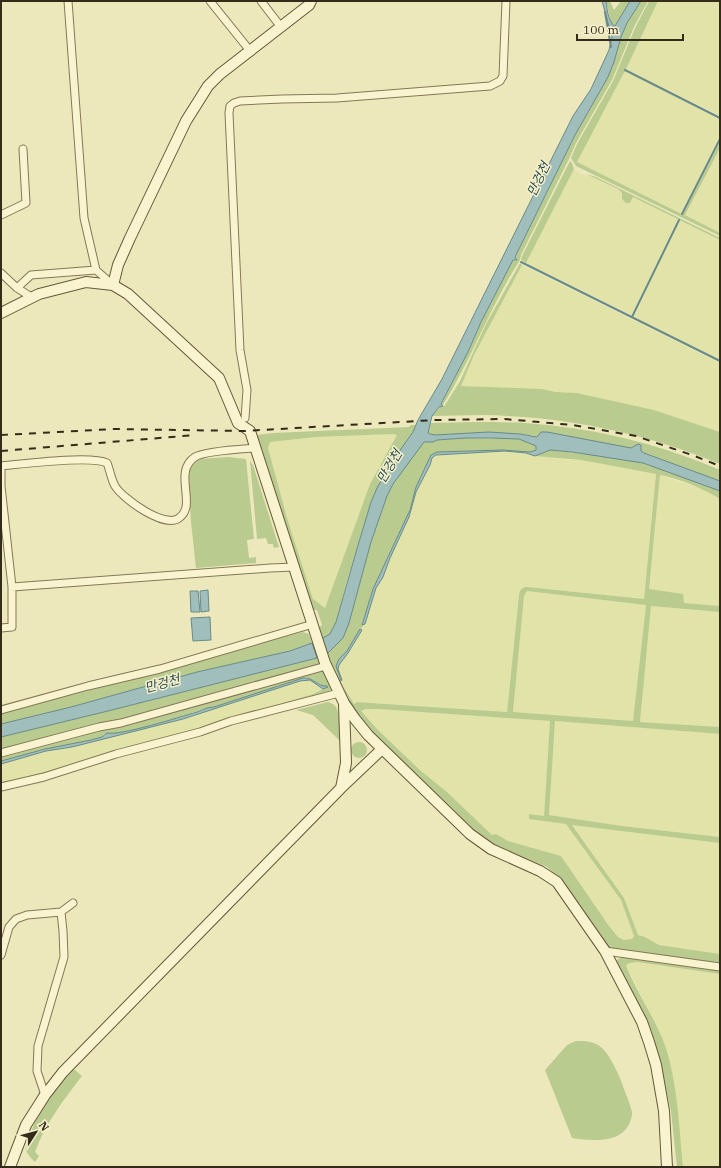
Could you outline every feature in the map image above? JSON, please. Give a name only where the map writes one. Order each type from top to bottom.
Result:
[{"type":"street","points":[[68,1],[84,218],[96,270],[113,285],[128,294],[219,378],[238,423],[250,431],[325,664],[344,703],[355,719],[368,735],[470,834],[491,849],[540,871],[557,882],[605,951],[642,1022],[656,1065],[664,1111],[667,1167]]},
{"type":"street","points":[[210,1],[251,52]]},
{"type":"street","points":[[261,1],[281,27]]},
{"type":"street","points":[[113,285],[118,266],[130,238],[186,121],[201,97],[213,80],[251,52],[309,5],[311,1]]},
{"type":"street","points":[[245,418],[247,390],[240,350],[229,113],[230,106],[240,101],[336,98],[490,86],[500,81],[503,76],[506,1]]},
{"type":"street","points":[[1,216],[26,203],[23,148]]},
{"type":"street","points":[[17,288],[31,275],[96,270]]},
{"type":"street","points":[[1,273],[17,288],[32,298]]},
{"type":"street","points":[[1,313],[40,294],[86,282],[113,285]]},
{"type":"street","points":[[1,628],[12,627],[12,587],[1,486],[1,466],[81,460],[102,460],[107,463],[115,485],[124,497],[138,507],[169,522],[178,519],[183,515],[186,507],[184,477],[186,468],[190,461],[196,456],[204,453],[256,448]]},
{"type":"street","points":[[12,587],[295,567]]},
{"type":"street","points":[[1,710],[314,627]]},
{"type":"street","points":[[1,753],[99,727],[121,723],[325,664]]},
{"type":"street","points":[[1,787],[44,777],[116,754],[200,732],[231,721],[339,693]]},
{"type":"street","points":[[341,788],[346,763],[344,703]]},
{"type":"street","points":[[10,1167],[26,1125],[45,1095],[63,1072],[341,788],[382,749]]},
{"type":"street","points":[[1,955],[9,927],[16,919],[27,915],[61,912],[73,903]]},
{"type":"street","points":[[45,1095],[37,1071],[38,1046],[64,957],[61,912]]},
{"type":"street","points":[[605,951],[720,967]]},
{"type":"green space","points":[[606,1],[610,1],[614,10],[621,1],[630,1],[615,26],[612,25]]},
{"type":"green space","points":[[641,1],[648,1],[634,27],[612,80],[576,143],[521,255],[520,260],[499,296],[463,369],[443,405],[441,405],[513,260],[516,261],[517,259],[515,257],[575,135],[608,77],[627,23]]},
{"type":"green space","points":[[649,1],[658,1],[626,69],[577,162],[683,214],[720,142],[720,148],[685,215],[720,233],[720,236],[576,166],[571,158],[577,144],[613,81],[635,28]]},
{"type":"green space","points":[[658,1],[720,1],[720,116],[626,69]]},
{"type":"green space","points":[[625,71],[720,119],[720,137],[681,213],[577,162]]},
{"type":"green space","points":[[720,148],[720,233],[685,215]]},
{"type":"green space","points":[[570,161],[574,169],[526,263],[521,260],[522,256]]},
{"type":"green space","points":[[574,169],[579,173],[593,177],[618,189],[622,193],[622,197],[631,201],[633,197],[720,240],[720,360],[634,317],[679,220],[677,220],[632,315],[526,263]]},
{"type":"green space","points":[[586,174],[596,177],[720,238],[720,240],[633,197],[630,203],[626,203],[622,199],[622,193],[618,189]]},
{"type":"green space","points":[[520,263],[522,265],[474,355],[461,386],[542,389],[556,392],[577,393],[654,410],[720,432],[720,464],[669,445],[616,431],[563,421],[499,415],[432,416],[440,407],[445,405],[460,381],[486,324]]},
{"type":"green space","points":[[522,265],[720,363],[720,432],[654,410],[577,393],[556,392],[542,389],[460,386],[474,355]]},
{"type":"green space","points":[[475,422],[560,426],[607,434],[676,453],[720,470],[720,481],[644,453],[634,446],[631,448],[520,434],[435,435],[428,433],[431,423]]},
{"type":"green space","points":[[411,425],[416,425],[413,432],[393,460],[374,494],[348,577],[336,622],[330,634],[321,639],[318,628],[322,625],[317,610],[310,610],[256,437],[257,435],[273,433],[409,427]],"holes":[[[397,435],[370,484],[325,608],[313,599],[287,518],[268,448],[270,442],[316,437]]]},
{"type":"green space","points":[[397,435],[370,484],[325,608],[313,599],[287,518],[268,448],[268,443],[316,437]]},
{"type":"green space","points":[[465,438],[519,439],[536,446],[536,450],[530,452],[502,450],[437,452],[431,455],[416,487],[408,515],[373,589],[362,625],[364,625],[346,652],[338,661],[337,672],[354,704],[357,702],[507,712],[519,595],[520,591],[524,587],[644,599],[656,474],[581,460],[535,456],[550,450],[602,456],[643,463],[720,491],[720,499],[691,484],[660,475],[649,589],[683,594],[684,603],[720,606],[720,612],[651,606],[640,722],[720,727],[720,734],[555,721],[549,815],[622,826],[720,837],[720,843],[572,825],[624,898],[638,935],[645,937],[659,945],[720,954],[720,963],[611,949],[606,947],[561,880],[547,867],[494,844],[478,835],[367,728],[350,706],[327,654],[340,639],[349,620],[375,528],[389,490],[403,468],[424,442],[433,442],[437,440]],"holes":[[[527,591],[646,605],[633,721],[513,712],[524,596]],[[366,709],[550,721],[544,816],[529,814],[529,819],[566,824],[621,900],[634,936],[632,939],[624,940],[618,937],[561,856],[508,841],[496,834],[492,835],[378,730],[361,711]]]},
{"type":"green space","points":[[505,451],[581,460],[656,474],[644,599],[522,587],[519,595],[507,712],[357,702],[354,704],[341,681],[338,667],[340,662],[350,651],[360,633],[360,629],[365,623],[376,588],[383,577],[409,517],[416,492],[432,458],[439,454]]},
{"type":"green space","points":[[228,457],[246,459],[254,539],[247,540],[249,558],[256,557],[256,563],[196,568],[188,477],[191,465],[200,459]]},
{"type":"green space","points":[[250,461],[253,465],[279,547],[274,548],[273,544],[268,544],[266,538],[257,539]]},
{"type":"green space","points":[[660,475],[705,490],[720,499],[720,606],[684,603],[649,589]]},
{"type":"green space","points":[[527,591],[646,605],[633,721],[513,712],[524,596]]},
{"type":"green space","points":[[651,606],[720,612],[720,727],[640,722]]},
{"type":"green space","points":[[303,632],[309,634],[312,643],[290,651],[197,672],[71,707],[1,724],[1,713],[195,663],[208,656]]},
{"type":"green space","points":[[317,658],[321,666],[1,751],[1,737]]},
{"type":"green space","points":[[322,668],[331,688],[330,692],[55,771],[1,785],[1,782],[26,777],[176,735],[313,694],[327,686],[323,686],[306,677],[214,707],[144,727],[123,732],[104,734],[102,737],[45,749],[1,761],[1,754]]},
{"type":"green space","points":[[310,680],[323,689],[313,694],[176,735],[26,777],[1,782],[1,764],[46,751],[72,747],[183,719],[300,681]]},
{"type":"green space","points":[[328,702],[336,707],[340,719],[340,741],[313,715],[296,710]]},
{"type":"green space","points":[[366,709],[550,721],[544,816],[529,814],[566,823],[621,900],[634,936],[632,939],[624,940],[618,937],[561,856],[508,841],[496,834],[492,835],[378,730],[361,711]]},
{"type":"green space","points":[[555,721],[720,734],[720,837],[622,826],[549,815]]},
{"type":"green space","points":[[359,742],[365,744],[367,750],[365,756],[359,758],[353,756],[351,750],[353,744]]},
{"type":"green space","points":[[572,824],[720,843],[720,954],[659,945],[645,937],[638,935],[624,898]]},
{"type":"green space","points":[[627,957],[720,970],[720,974],[637,962],[626,965],[635,986],[662,1037],[670,1062],[676,1092],[683,1167],[677,1167],[671,1111],[662,1071],[616,963],[620,958]]},
{"type":"green space","points":[[637,962],[720,974],[720,1167],[683,1167],[676,1098],[666,1048],[626,965]]},
{"type":"green space","points":[[576,1041],[593,1043],[605,1051],[612,1061],[630,1106],[632,1115],[629,1125],[623,1132],[608,1139],[590,1140],[572,1138],[545,1070],[567,1045]]},
{"type":"green space","points":[[73,1070],[82,1076],[62,1103],[44,1132],[35,1152],[39,1156],[35,1162],[27,1153],[27,1142],[38,1117],[48,1100]]},
{"type":"water","points":[[602,1],[606,1],[609,17],[615,26],[630,1],[641,1],[627,23],[608,77],[575,135],[515,257],[517,260],[513,260],[481,322],[468,352],[441,404],[443,406],[439,407],[432,416],[428,433],[435,435],[489,432],[520,434],[537,437],[541,432],[547,432],[631,448],[638,444],[641,445],[641,451],[644,453],[720,481],[720,491],[643,463],[572,452],[550,450],[535,456],[526,453],[505,451],[436,455],[432,458],[416,492],[409,517],[383,577],[376,588],[365,624],[362,625],[373,589],[410,510],[416,487],[431,455],[437,452],[502,450],[530,452],[536,450],[536,446],[519,439],[465,438],[424,442],[393,484],[387,496],[371,542],[349,623],[343,638],[327,654],[321,639],[330,634],[336,622],[371,502],[377,488],[393,460],[413,432],[418,420],[442,379],[573,116],[591,89],[609,50],[612,37]]},
{"type":"water","points":[[208,590],[209,611],[201,612],[200,591]]},
{"type":"water","points":[[190,591],[198,591],[200,612],[191,612]]},
{"type":"water","points":[[210,617],[211,640],[193,641],[191,618]]},
{"type":"water","points":[[360,629],[362,630],[339,665],[338,669],[342,680],[341,681],[336,666],[339,659],[347,651]]},
{"type":"water","name":"만겅천","points":[[312,643],[317,658],[1,737],[1,724],[71,707],[197,672],[290,651]]},
{"type":"water","points":[[303,678],[310,679],[328,687],[323,689],[310,680],[300,681],[183,719],[72,747],[46,751],[1,764],[1,761],[45,749],[91,740],[102,737],[107,733],[124,732],[164,722]]},
{"type":"waterway","points":[[605,12],[611,47]]},
{"type":"waterway","points":[[625,70],[720,118]]},
{"type":"waterway","points":[[682,214],[720,139]]},
{"type":"waterway","points":[[632,317],[679,220]]},
{"type":"waterway","points":[[521,262],[720,361]]},
{"type":"railway","points":[[1,435],[113,429],[244,431],[435,420],[504,419],[573,425],[636,436],[720,466]]},
{"type":"railway","points":[[1,451],[196,435]]}]
